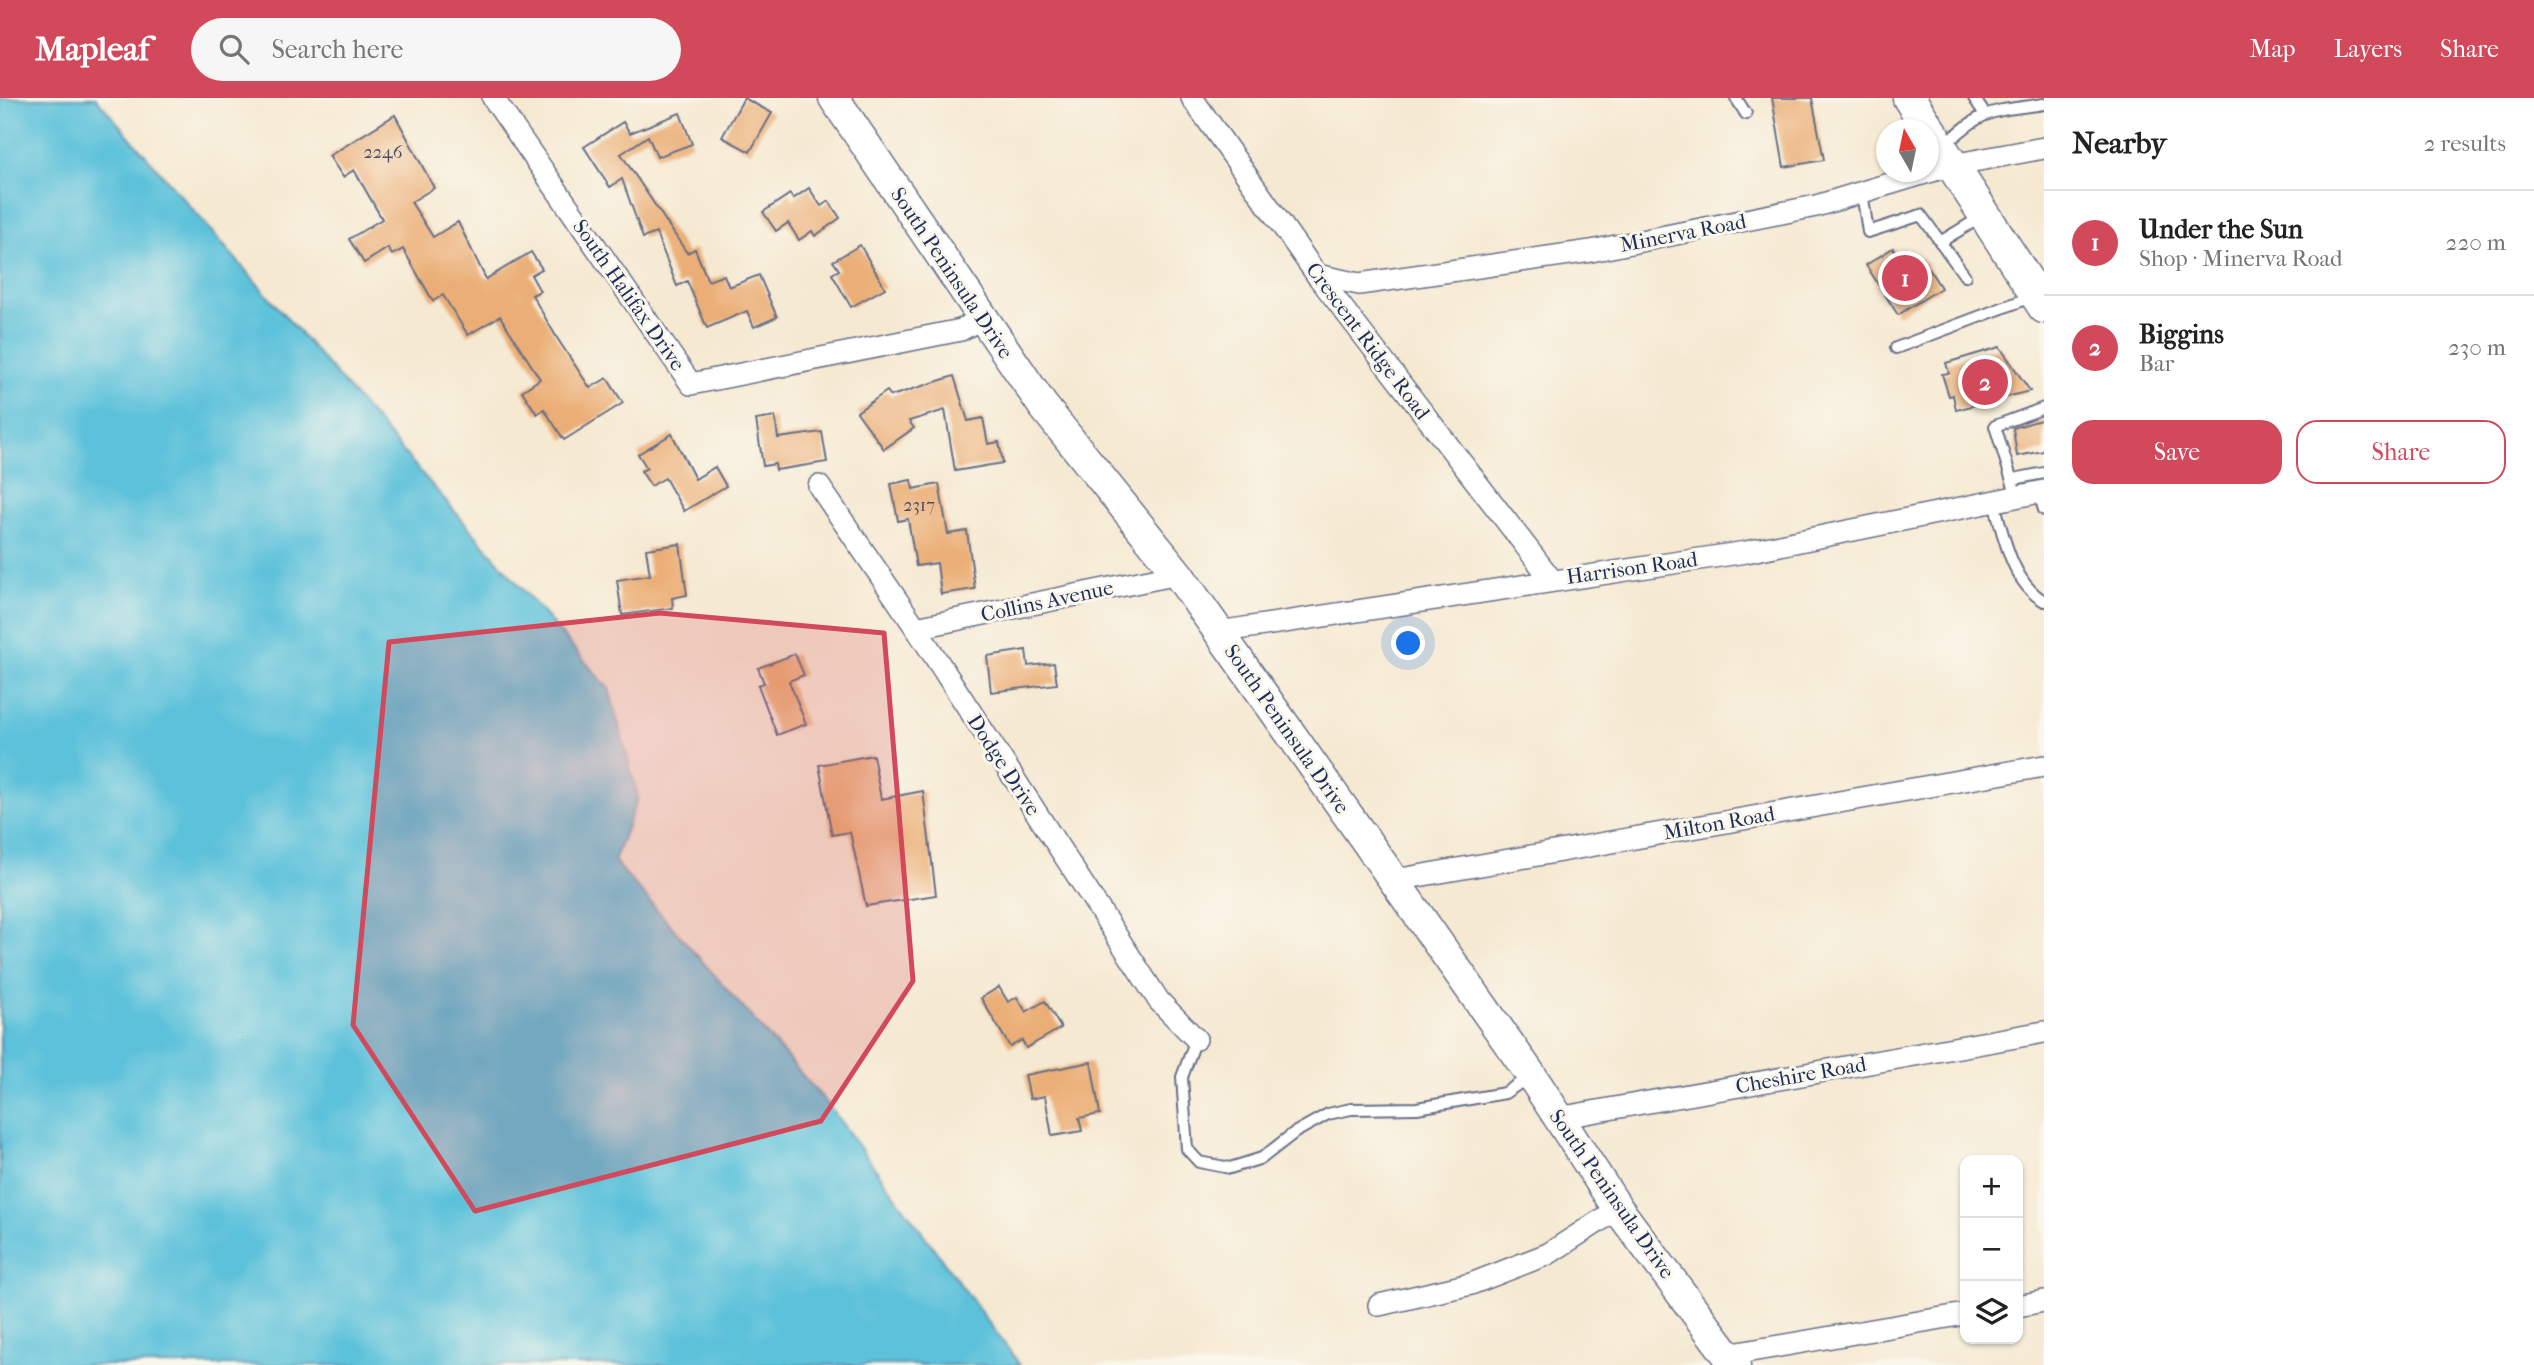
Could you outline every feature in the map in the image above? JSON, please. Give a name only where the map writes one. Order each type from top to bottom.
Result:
[{"type":"main road","name":"South Peninsula Drive","points":[[834,98],[1043,406],[1178,574],[1531,1075],[1618,1209],[1731,1360]]},
{"type":"main road","points":[[1909,98],[2040,301]]},
{"type":"street","name":"South Halifax Drive","points":[[494,98],[691,384],[961,330],[982,318]]},
{"type":"street","name":"Crescent Ridge Road","points":[[1192,98],[1317,275],[1550,579]]},
{"type":"street","name":"Minerva Road","points":[[1317,275],[1359,284],[1591,251],[1816,206],[1862,192],[1947,156],[2044,148]]},
{"type":"street","name":"Dodge Drive","points":[[819,486],[916,628],[1159,1001],[1196,1039]]},
{"type":"street","name":"Harrison Road","points":[[1218,632],[1550,579],[1746,552],[1994,502],[2016,488],[2043,491]]},
{"type":"street","name":"Collins Avenue","points":[[916,628],[1178,574]]},
{"type":"street","name":"Milton Road","points":[[1395,880],[2044,766]]},
{"type":"street","name":"Cheshire Road","points":[[1558,1118],[2044,1032]]},
{"type":"street","points":[[1380,1305],[1471,1284],[1548,1254],[1618,1209]]},
{"type":"street","points":[[2023,1305],[2044,1301]]},
{"type":"street","points":[[1731,1360],[1960,1315]]},
{"type":"lane","points":[[1736,98],[1746,114]]},
{"type":"lane","points":[[1974,98],[1984,113]]},
{"type":"lane","points":[[1947,156],[1972,120],[1984,113],[2044,104]]},
{"type":"lane","points":[[1862,192],[1868,232],[1921,215],[1965,276]]},
{"type":"lane","points":[[1940,242],[1986,215]]},
{"type":"lane","points":[[1896,348],[2040,301]]},
{"type":"lane","points":[[2016,488],[1995,426],[2044,408]]},
{"type":"lane","points":[[1994,502],[2008,551],[2032,594],[2044,601]]},
{"type":"lane","points":[[1196,1039],[1182,1077],[1187,1149],[1199,1162],[1230,1168],[1262,1158],[1294,1133],[1328,1114],[1351,1109],[1417,1108],[1506,1093],[1531,1075]]},
{"type":"highlighted area","points":[[660,613],[884,633],[913,981],[821,1121],[475,1211],[353,1025],[389,642]]},
{"type":"water","points":[[0,98],[96,98],[609,689],[638,797],[614,861],[826,1102],[1020,1365],[0,1365]]},
{"type":"building","points":[[744,98],[772,113],[750,152],[722,137]]},
{"type":"building","points":[[1772,98],[1812,98],[1824,160],[1784,167]]},
{"type":"building","points":[[680,113],[692,144],[657,157],[648,136],[621,154],[687,253],[695,249],[708,281],[724,275],[729,287],[759,275],[777,317],[754,327],[747,311],[707,328],[687,281],[677,286],[656,233],[643,238],[622,179],[610,187],[584,147],[623,122],[630,133]]},
{"type":"building","points":[[395,115],[434,188],[411,202],[433,237],[458,222],[486,279],[531,252],[542,269],[531,275],[540,291],[532,295],[557,338],[590,388],[607,378],[623,403],[564,440],[544,409],[537,414],[522,391],[540,379],[500,316],[468,335],[443,295],[433,301],[403,249],[392,255],[388,248],[364,263],[349,239],[382,219],[354,170],[343,177],[329,156]]},
{"type":"building","points":[[809,188],[821,206],[829,201],[840,218],[815,236],[812,231],[799,240],[788,223],[776,231],[763,212],[790,194],[793,199]]},
{"type":"building","points":[[860,245],[885,288],[851,307],[832,274],[839,270],[833,261]]},
{"type":"building","points":[[1893,248],[1905,269],[1922,258],[1941,288],[1898,315],[1866,265]]},
{"type":"building","points":[[2000,347],[2030,391],[1956,410],[1953,395],[1949,396],[1942,374],[1949,373],[1946,363]]},
{"type":"building","points":[[954,376],[968,421],[983,418],[988,444],[999,442],[1003,463],[955,471],[945,410],[909,421],[914,428],[884,449],[857,412],[887,391],[891,396]]},
{"type":"building","points":[[775,417],[778,438],[822,432],[827,462],[776,470],[775,464],[763,466],[756,420]]},
{"type":"building","points":[[2044,419],[2044,451],[2017,456],[2013,428]]},
{"type":"building","points":[[672,434],[695,479],[715,467],[726,486],[684,511],[665,478],[651,486],[641,471],[647,468],[638,454]]},
{"type":"building","points":[[911,480],[913,489],[939,484],[948,534],[967,531],[975,589],[941,594],[937,563],[916,566],[908,519],[898,521],[891,484]]},
{"type":"building","points":[[680,544],[687,595],[672,598],[673,608],[622,615],[617,580],[650,575],[646,549]]},
{"type":"building","points":[[1026,650],[1028,666],[1054,663],[1057,684],[991,692],[987,656]]},
{"type":"building","points":[[795,654],[804,675],[789,681],[806,724],[777,735],[758,685],[764,683],[758,668]]},
{"type":"building","points":[[873,755],[881,799],[923,791],[936,895],[866,906],[850,832],[832,835],[819,765]]},
{"type":"building","points":[[999,987],[1008,1002],[1017,997],[1026,1012],[1045,1001],[1061,1028],[1026,1048],[1022,1040],[1010,1047],[981,998]]},
{"type":"building","points":[[1091,1062],[1100,1114],[1079,1118],[1082,1131],[1052,1136],[1045,1096],[1030,1099],[1025,1075]]},
{"type":"place","name":"Under the Sun","points":[[1905,278]]},
{"type":"place","name":"Biggins","points":[[1985,382]]}]
